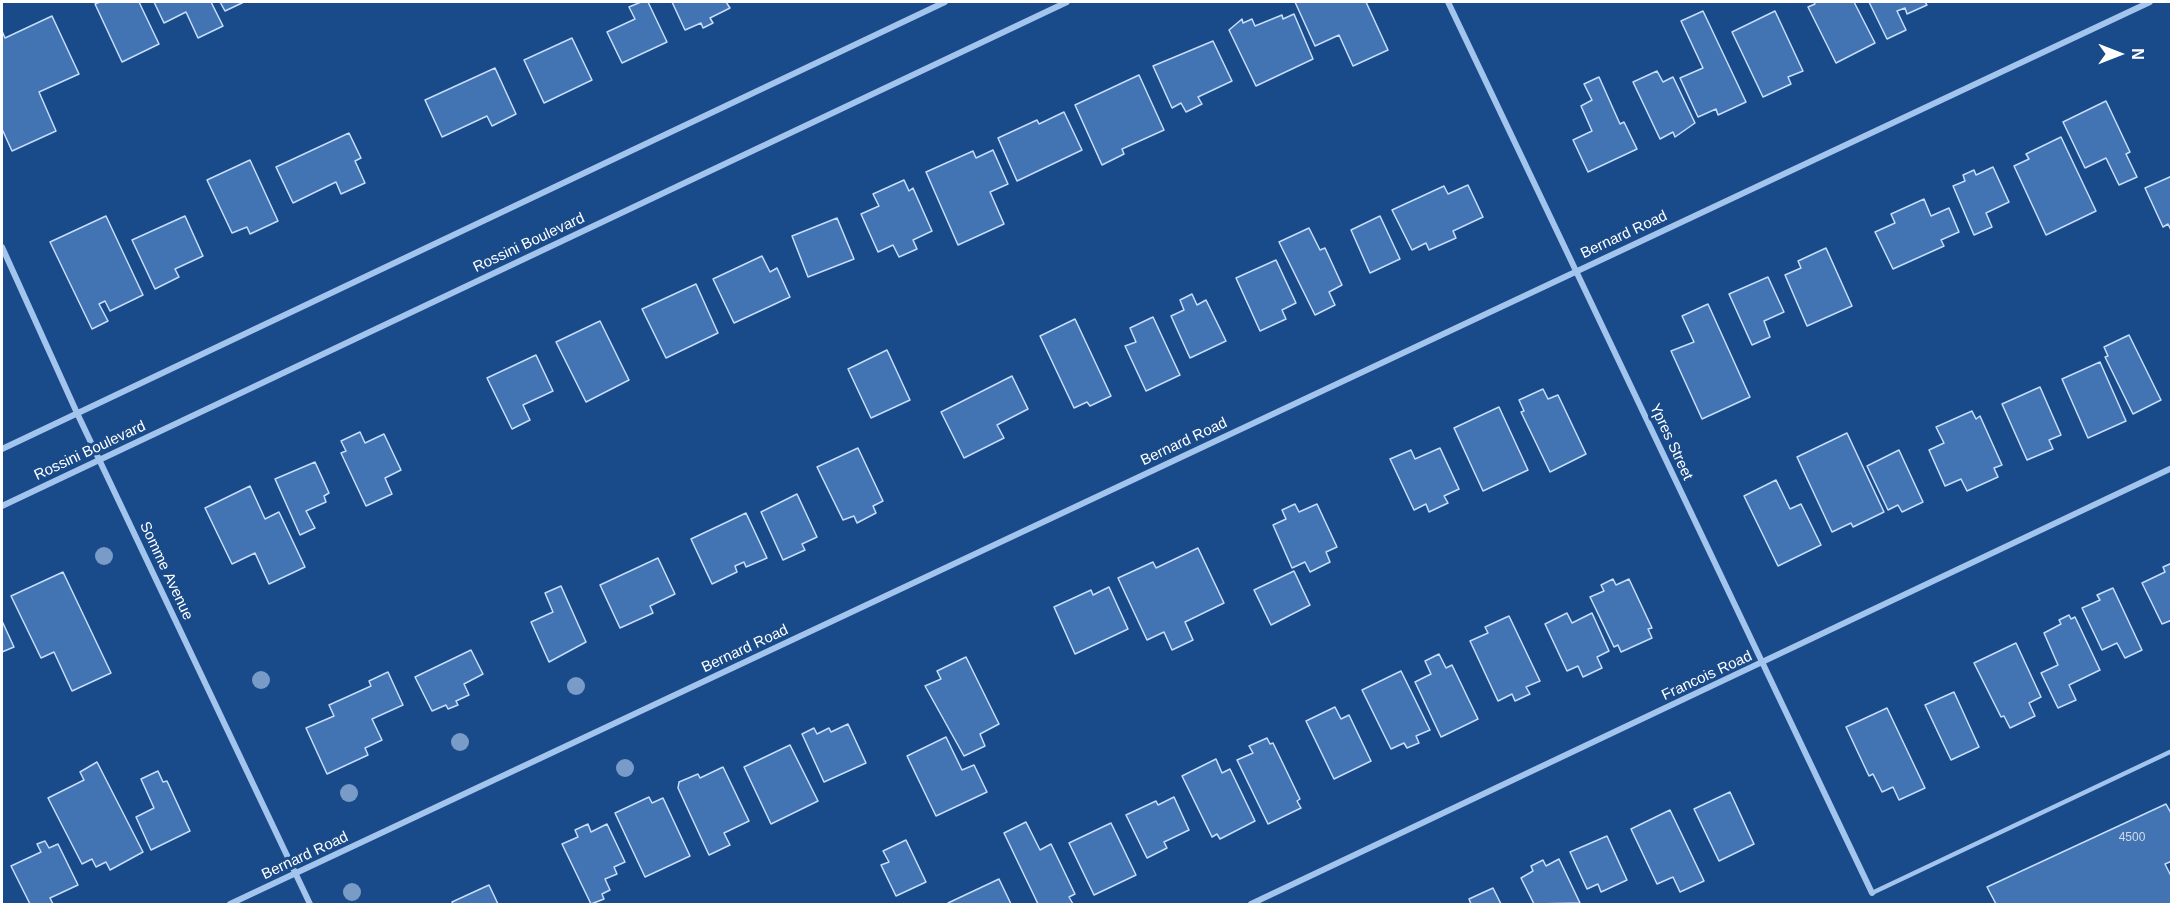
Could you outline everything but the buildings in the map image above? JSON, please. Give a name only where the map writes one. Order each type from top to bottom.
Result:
[{"type":"street","points":[[2,449],[945,2]]},
{"type":"street","name":"Rossini Boulevard","points":[[2,506],[1067,2]]},
{"type":"street","name":"Ypres Street","points":[[1448,2],[1872,894]]},
{"type":"street","name":"Bernard Road","points":[[230,904],[2150,2]]},
{"type":"street","name":"Somme Avenue","points":[[2,248],[77,413],[310,904]]},
{"type":"street","name":"Francois Road","points":[[1251,904],[2172,468]]},
{"type":"lane","points":[[1872,894],[2172,751]]}]
